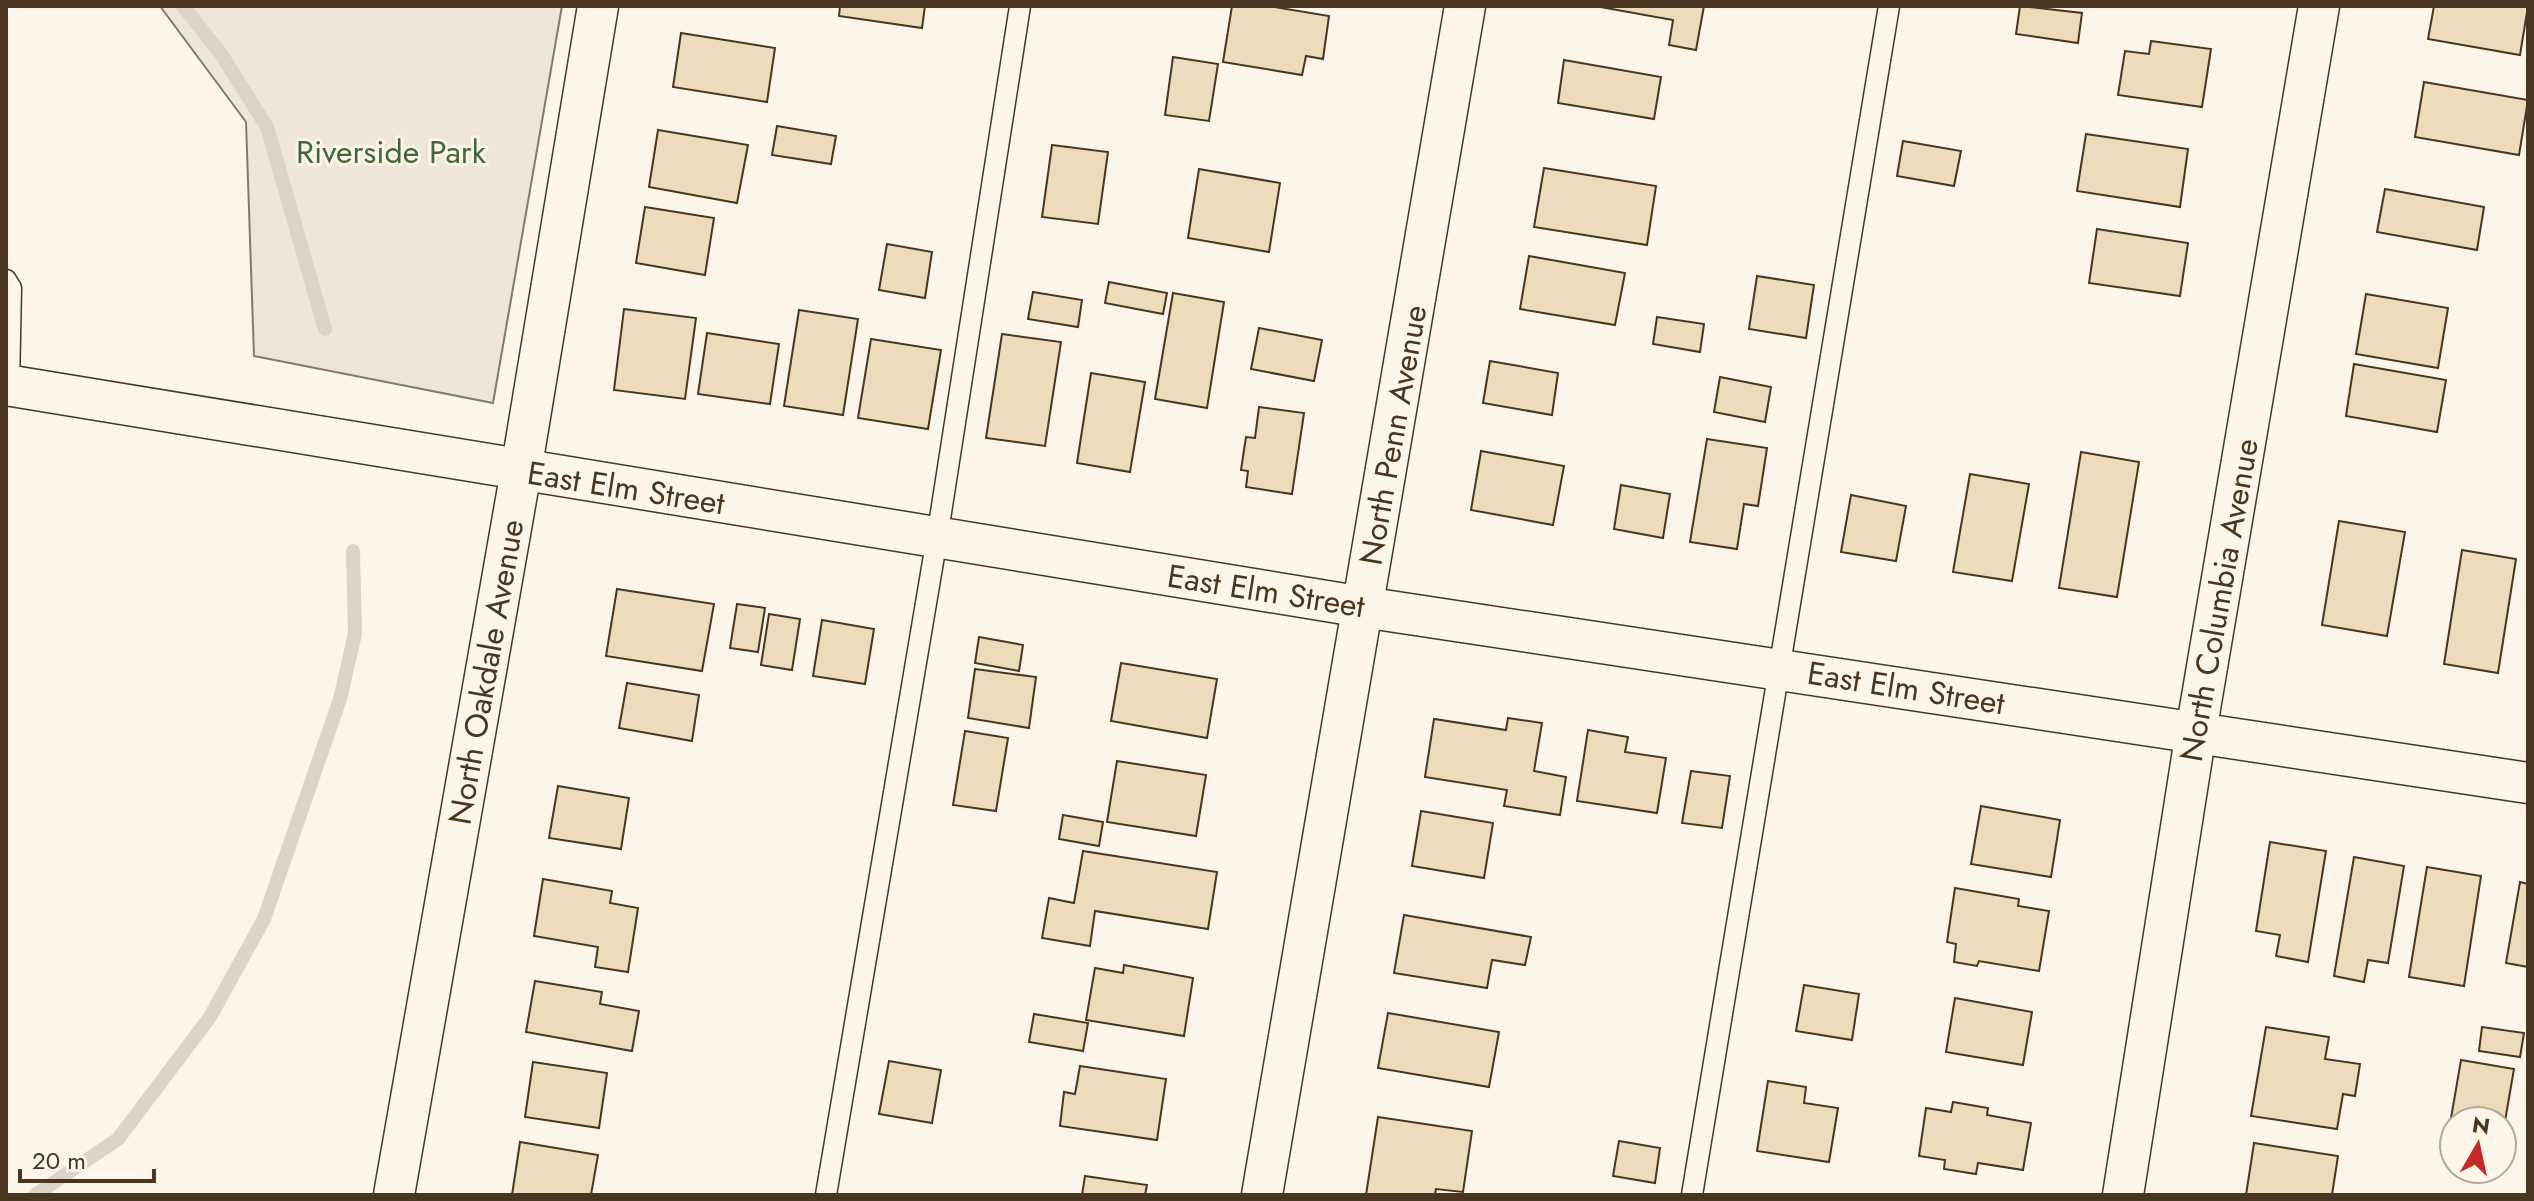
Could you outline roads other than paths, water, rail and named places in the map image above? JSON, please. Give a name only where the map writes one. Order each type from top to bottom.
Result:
[{"type":"street","name":"North Oakdale Avenue","points":[[394,1195],[521,471],[598,6]]},
{"type":"street","name":"North Penn Avenue","points":[[1262,1195],[1465,6]]},
{"type":"street","name":"North Columbia Avenue","points":[[2123,1195],[2196,732],[2319,6]]},
{"type":"street","name":"East Elm Street","points":[[8,385],[1363,607],[2528,783]]},
{"type":"lane","points":[[826,1195],[937,538],[1020,6]]},
{"type":"lane","points":[[1692,1195],[1889,6]]},
{"type":"lane","points":[[6,280],[11,288],[8,385]]},
{"type":"waterway","points":[[183,6],[221,54],[267,127],[325,329]]},
{"type":"waterway","points":[[35,1195],[118,1139],[210,1017],[264,919],[340,699],[355,634],[353,551]]},
{"type":"park label","name":"Riverside Park","points":[[391,152]]}]
